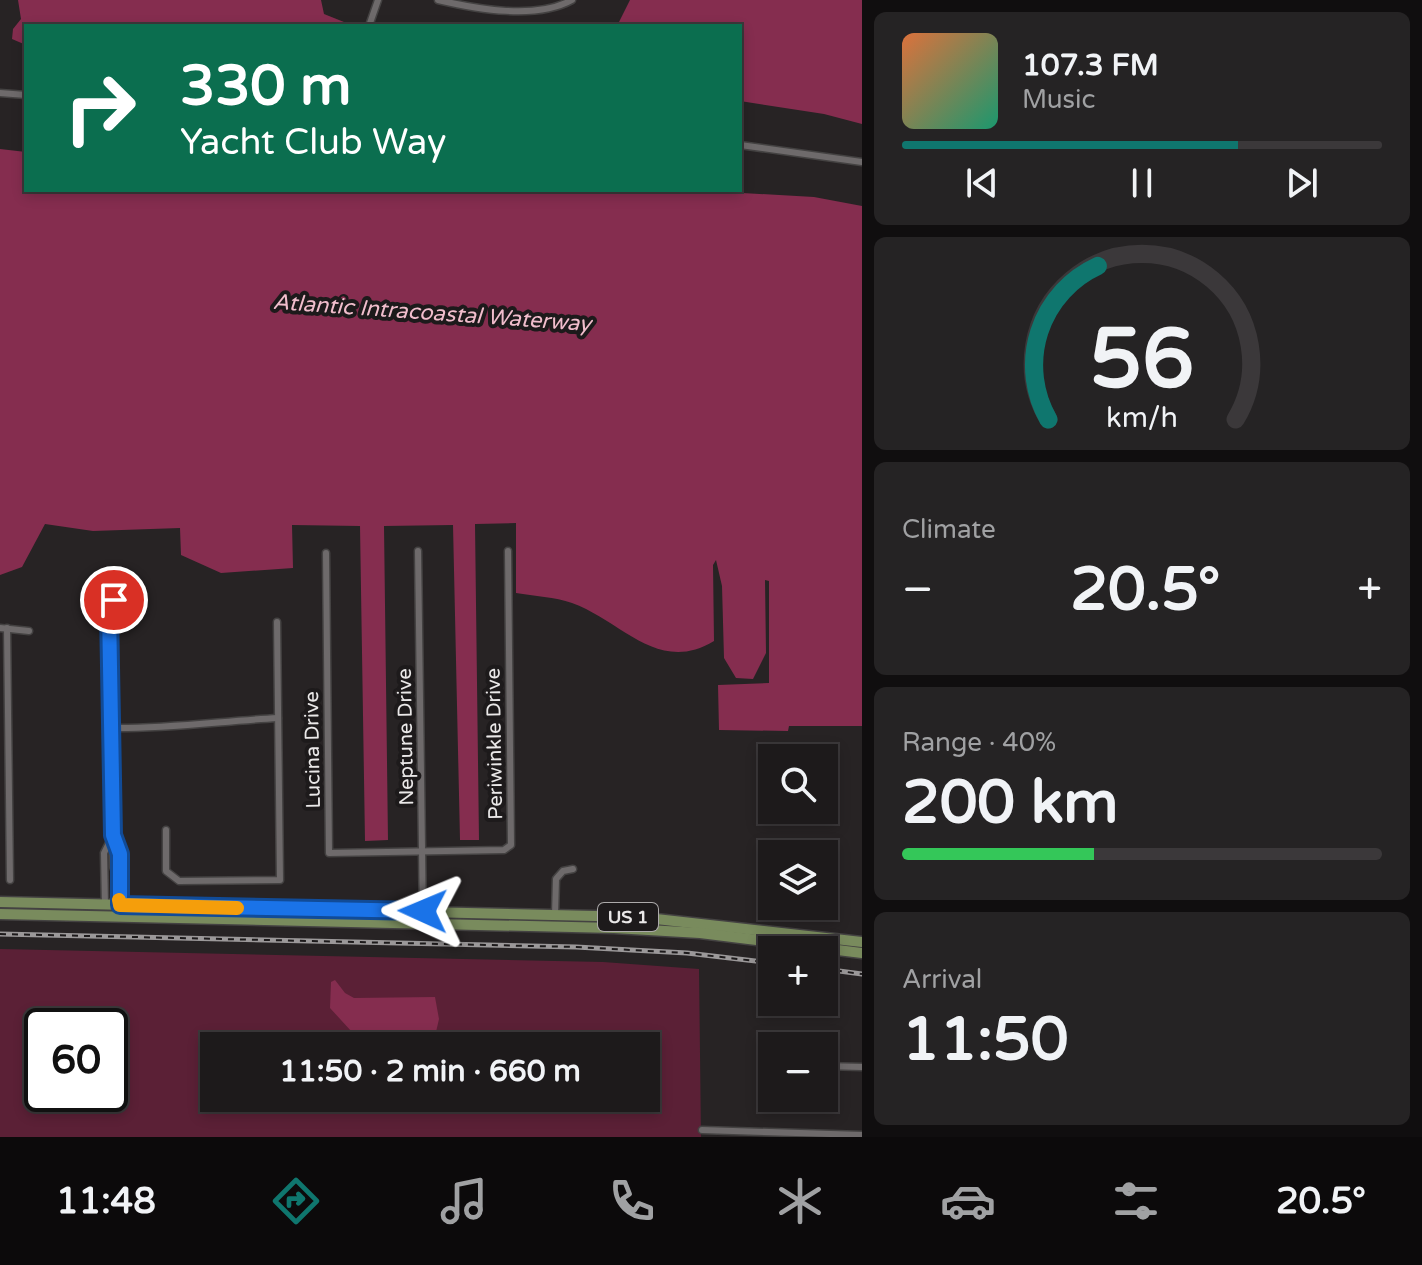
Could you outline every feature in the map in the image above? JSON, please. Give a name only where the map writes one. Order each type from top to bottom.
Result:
[{"type":"main road","name":"US 1","points":[[0,902],[120,911],[555,920],[858,941]]},
{"type":"main road","name":"US 1","points":[[0,914],[105,910]]},
{"type":"main road","name":"US 1","points":[[700,928],[758,937]]},
{"type":"main road","points":[[838,950],[858,941]]},
{"type":"main road","name":"US 1","points":[[838,950],[862,953]]},
{"type":"street","points":[[370,24],[378,0]]},
{"type":"street","points":[[438,0],[511,9],[550,7],[572,0]]},
{"type":"street","points":[[0,93],[24,95]]},
{"type":"street","points":[[742,145],[862,162]]},
{"type":"street","name":"Neptune Drive","points":[[418,551],[423,917]]},
{"type":"street","name":"Periwinkle Drive","points":[[423,852],[504,850],[511,845],[508,551]]},
{"type":"street","name":"Lucina Drive","points":[[326,553],[329,853],[423,852]]},
{"type":"street","points":[[114,600],[109,610],[113,835],[120,854],[116,866],[120,911]]},
{"type":"street","points":[[166,830],[166,871],[179,881],[276,883],[280,880],[277,622]]},
{"type":"street","points":[[10,880],[9,845],[12,835],[4,628],[29,631]]},
{"type":"street","points":[[111,728],[162,728],[195,722],[278,718]]},
{"type":"street","points":[[105,910],[104,853],[113,835]]},
{"type":"street","points":[[0,847],[9,845]]},
{"type":"street","points":[[104,865],[116,866]]},
{"type":"street","points":[[555,920],[556,879],[563,871],[573,869]]},
{"type":"street","points":[[838,1066],[862,1067]]},
{"type":"street","points":[[702,1130],[862,1135]]},
{"type":"shaded area","points":[[0,949],[603,962],[699,969],[701,1137],[0,1137]]},
{"type":"water","points":[[18,0],[321,0],[324,14],[349,24],[24,24],[24,44],[12,39],[13,29],[21,19]]},
{"type":"water","points":[[630,0],[862,0],[862,124],[824,114],[742,101],[742,24],[618,24]]},
{"type":"water","name":"Atlantic Intracoastal Waterway","points":[[0,149],[24,152],[24,192],[725,192],[814,197],[862,206],[862,726],[789,726],[788,731],[719,730],[718,685],[769,683],[769,581],[765,580],[766,653],[753,679],[736,678],[724,658],[722,586],[716,560],[713,565],[714,641],[694,650],[675,652],[641,642],[572,603],[516,593],[516,523],[475,524],[479,840],[460,840],[453,525],[384,526],[388,840],[365,841],[360,526],[292,525],[293,568],[221,573],[181,555],[180,528],[93,531],[45,524],[22,567],[0,575]]},
{"type":"water","points":[[335,980],[345,993],[354,998],[435,997],[439,1019],[436,1032],[352,1032],[330,1008],[331,982]]},
{"type":"railway","points":[[0,934],[576,947],[687,953],[758,961]]},
{"type":"railway","points":[[838,971],[862,974]]},
{"type":"slow traffic","points":[[119,900],[120,905],[237,908]]},
{"type":"route","points":[[114,600],[109,610],[113,835],[120,854],[120,905],[423,911]]}]
